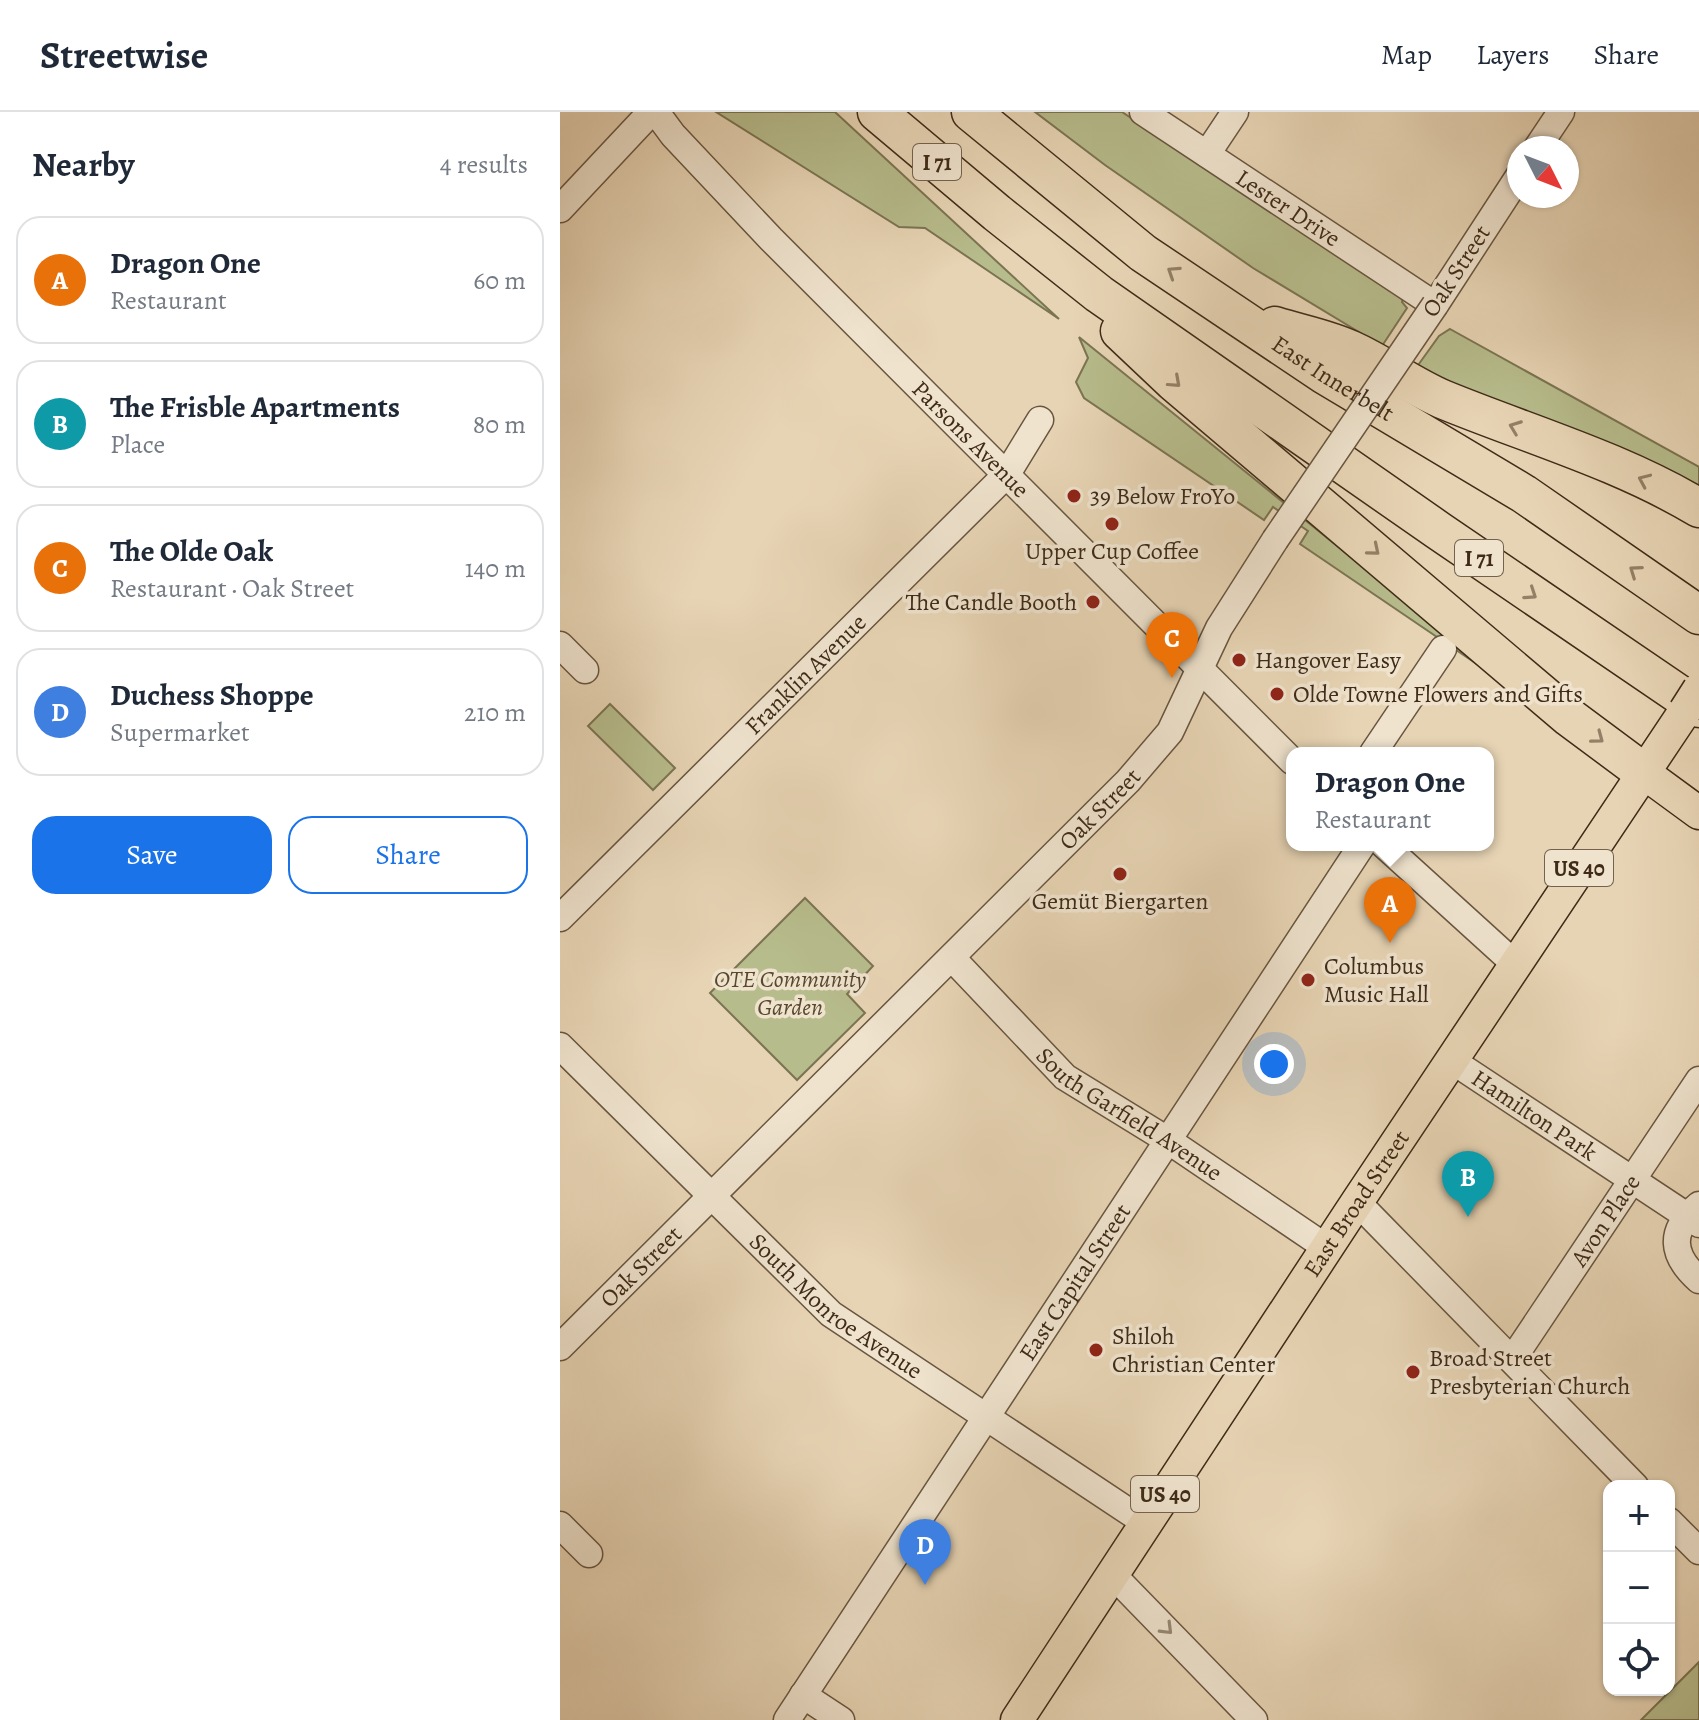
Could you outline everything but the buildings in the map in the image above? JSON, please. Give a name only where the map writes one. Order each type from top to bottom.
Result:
[{"type":"highway","name":"I 71","points":[[877,112],[1099,294],[1699,708]]},
{"type":"highway","name":"East Innerbelt","points":[[976,116],[1143,253],[1325,375],[1524,494],[1699,615]]},
{"type":"highway","points":[[997,213],[1174,382],[1569,717],[1650,762]]},
{"type":"highway","points":[[1238,315],[1350,349],[1409,384],[1588,455],[1674,493],[1699,508]]},
{"type":"main road","name":"East Broad Street","points":[[1017,1720],[1699,689]]},
{"type":"main road","points":[[1650,762],[1699,813]]},
{"type":"street","points":[[560,209],[654,112]]},
{"type":"street","name":"Parsons Avenue","points":[[654,112],[771,239],[1286,755]]},
{"type":"street","name":"Lester Drive","points":[[1143,112],[1435,305]]},
{"type":"street","points":[[1207,154],[1235,112]]},
{"type":"street","points":[[1545,136],[1561,112]]},
{"type":"street","name":"Oak Street","points":[[560,1347],[1128,781],[1170,732],[1233,604],[1507,194]]},
{"type":"street","name":"Franklin Avenue","points":[[560,918],[1007,474],[1040,420]]},
{"type":"street","points":[[560,645],[585,670]]},
{"type":"street","points":[[1377,747],[1443,649]]},
{"type":"street","name":"East Capital Street","points":[[787,1720],[1358,851]]},
{"type":"street","points":[[1391,851],[1515,964]]},
{"type":"street","name":"South Garfield Avenue","points":[[952,958],[1065,1077],[1169,1141],[1327,1248]]},
{"type":"street","name":"South Monroe Avenue","points":[[560,1046],[831,1314],[1146,1523]]},
{"type":"street","name":"Hamilton Park","points":[[1451,1060],[1631,1181],[1695,1215]]},
{"type":"street","name":"Avon Place","points":[[1512,1360],[1699,1080]]},
{"type":"street","points":[[1357,1202],[1629,1480]]},
{"type":"street","points":[[1695,1215],[1676,1243],[1682,1264],[1699,1280]]},
{"type":"street","points":[[560,1525],[589,1554]]},
{"type":"street","points":[[1675,1527],[1699,1551]]},
{"type":"street","points":[[1112,1574],[1254,1720]]},
{"type":"street","points":[[803,1695],[841,1720]]},
{"type":"green space","points":[[716,112],[835,112],[1059,319],[925,228],[899,227]]},
{"type":"green space","points":[[1035,112],[1122,112],[1403,298],[1402,302],[1407,308],[1382,346],[1253,268]]},
{"type":"green space","points":[[1450,329],[1699,467],[1699,494],[1416,368],[1439,336]]},
{"type":"green space","points":[[1079,337],[1515,690],[1300,544],[1308,531],[1273,507],[1264,520],[1084,398],[1076,382],[1088,358]]},
{"type":"green space","points":[[610,704],[675,768],[653,790],[588,726]]},
{"type":"green space","name":"OTE Community Garden","points":[[805,898],[873,966],[847,994],[865,1013],[797,1080],[710,993]]},
{"type":"green space","points":[[1699,1662],[1699,1720],[1641,1720],[1665,1696],[1675,1696],[1675,1686]]},
{"type":"place","name":"39 Below FroYo","points":[[1074,496]]},
{"type":"place","name":"Upper Cup Coffee","points":[[1112,524]]},
{"type":"place","name":"The Candle Booth","points":[[1093,602]]},
{"type":"place","name":"Hangover Easy","points":[[1239,660]]},
{"type":"place","name":"The Olde Oak","points":[[1172,678]]},
{"type":"place","name":"Olde Towne Flowers and Gifts","points":[[1277,694]]},
{"type":"place","name":"Gemüt Biergarten","points":[[1120,874]]},
{"type":"place","name":"Dragon One","points":[[1390,943]]},
{"type":"place","name":"Columbus Music Hall","points":[[1308,980]]},
{"type":"place","name":"The Frisble Apartments","points":[[1468,1217]]},
{"type":"place","name":"Shiloh Christian Center","points":[[1096,1350]]},
{"type":"place","name":"Broad Street Presbyterian Church","points":[[1413,1372]]},
{"type":"place","name":"Duchess Shoppe","points":[[925,1585]]}]
